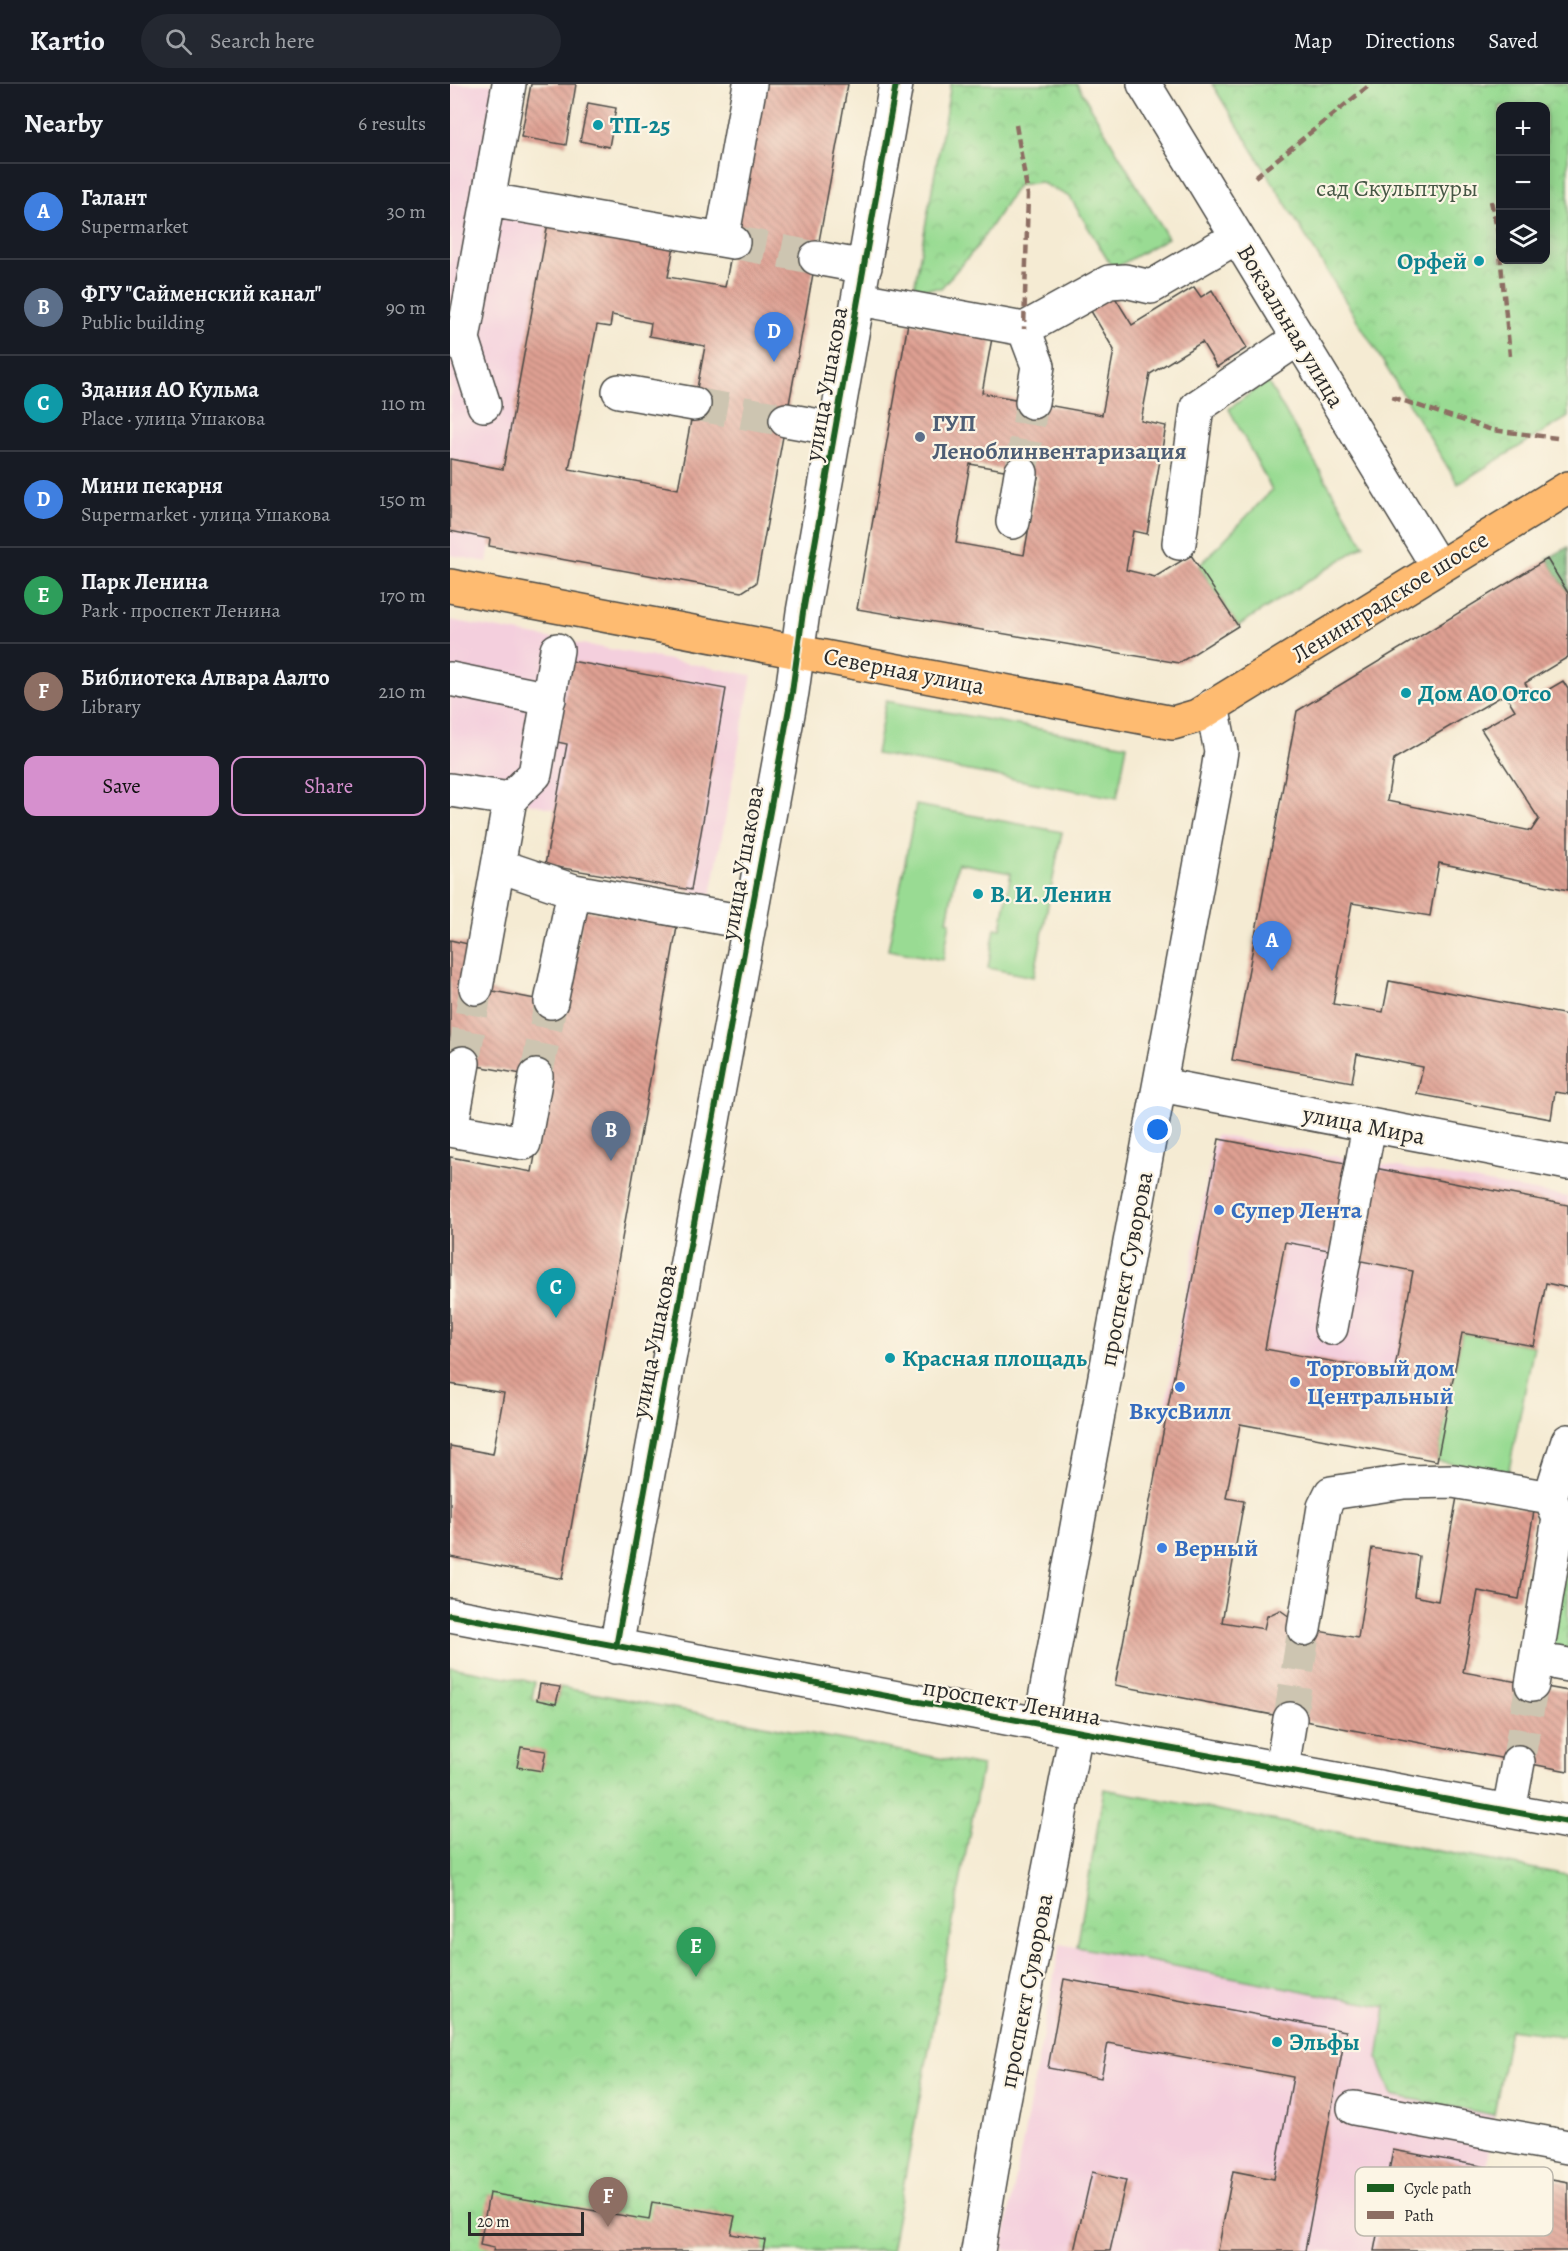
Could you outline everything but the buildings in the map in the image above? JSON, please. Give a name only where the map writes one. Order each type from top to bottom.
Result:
[{"type":"main road","name":"Ленинградское шоссе","points":[[1212,706],[1568,488]]},
{"type":"main road","name":"Северная улица","points":[[450,586],[1173,723],[1197,716],[1212,706]]},
{"type":"street","points":[[484,405],[457,338],[489,200],[509,84]]},
{"type":"street","points":[[489,200],[728,241],[750,84]]},
{"type":"street","name":"улица Ушакова","points":[[616,1647],[750,923],[896,84]]},
{"type":"street","name":"Вокзальная улица","points":[[1144,84],[1438,567]]},
{"type":"street","points":[[860,299],[1024,329],[1109,282],[1125,281],[1151,287],[1237,237]]},
{"type":"street","points":[[816,258],[865,267]]},
{"type":"street","points":[[1024,329],[1038,366],[1032,402]]},
{"type":"street","points":[[1179,543],[1197,407],[1299,338]]},
{"type":"street","points":[[619,392],[694,404]]},
{"type":"street","points":[[786,420],[836,429]]},
{"type":"street","points":[[1013,522],[1021,473]]},
{"type":"street","points":[[476,988],[500,866],[510,799],[535,774],[557,650]]},
{"type":"street","points":[[450,679],[549,699]]},
{"type":"street","name":"проспект Суворова","points":[[1040,1725],[1161,1085],[1221,751],[1212,706]]},
{"type":"street","points":[[450,790],[510,799]]},
{"type":"street","points":[[500,866],[574,891],[750,923]]},
{"type":"street","points":[[551,1002],[574,891]]},
{"type":"street","points":[[463,1063],[451,1130],[524,1143],[536,1076]]},
{"type":"street","name":"улица Мира","points":[[1161,1085],[1568,1163]]},
{"type":"street","points":[[1331,1328],[1369,1126]]},
{"type":"street","points":[[1532,1685],[1568,1441]]},
{"type":"street","points":[[1304,1629],[1324,1507],[1331,1493],[1404,1482],[1454,1481],[1559,1512]]},
{"type":"street","name":"проспект Ленина","points":[[450,1615],[1568,1822]]},
{"type":"street","points":[[1282,1768],[1290,1719]]},
{"type":"street","name":"проспект Суворова","points":[[978,2251],[1002,2110],[1076,1732]]},
{"type":"street","points":[[1509,1811],[1518,1762]]},
{"type":"street","points":[[1354,2108],[1568,2147]]},
{"type":"shaded area","points":[[450,84],[509,84],[490,200],[548,223],[487,562],[450,555]]},
{"type":"shaded area","points":[[450,620],[752,675],[711,895],[545,865],[555,809],[510,799],[450,790]]},
{"type":"shaded area","points":[[1215,1135],[1568,1197],[1568,1205],[1489,1190],[1437,1461],[1165,1410]]},
{"type":"shaded area","points":[[1060,1944],[1386,2007],[1378,2059],[1392,2095],[1494,2115],[1486,2167],[1355,2167],[1355,2236],[1553,2236],[1553,2179],[1568,2182],[1568,2251],[1002,2251]]},
{"type":"green space","points":[[951,84],[1077,84],[1168,238],[1113,269],[1070,197],[1040,182],[1018,185],[977,247],[941,288],[914,289]]},
{"type":"green space","name":"сад Скульптуры","points":[[1212,84],[1568,84],[1568,417],[1458,484]]},
{"type":"green space","points":[[1267,381],[1364,545],[1238,626],[1199,566],[1272,490],[1229,409]]},
{"type":"green space","points":[[1568,547],[1568,593],[1547,559]]},
{"type":"green space","points":[[886,701],[1127,745],[1117,798],[876,754]]},
{"type":"green space","points":[[916,805],[1062,832],[1034,977],[988,968],[995,928],[1001,929],[1011,873],[958,863],[947,921],[950,922],[943,960],[888,950]]},
{"type":"green space","points":[[1462,1333],[1534,1346],[1508,1474],[1437,1461]]},
{"type":"green space","points":[[1564,1575],[1568,1576],[1568,1655],[1550,1652]]},
{"type":"green space","points":[[450,1667],[535,1682],[532,1699],[556,1703],[560,1687],[982,1766],[891,2251],[450,2251]]},
{"type":"green space","points":[[1104,1789],[1568,1875],[1568,2037],[1510,2029],[1494,2115],[1392,2095],[1378,2059],[1386,2007],[1077,1947]]},
{"type":"tunnel","points":[[733,242],[816,258]]},
{"type":"tunnel","points":[[1021,473],[1032,402]]},
{"type":"tunnel","points":[[694,404],[786,420]]},
{"type":"tunnel","points":[[463,1063],[476,988]]},
{"type":"tunnel","points":[[536,1076],[551,1002]]},
{"type":"tunnel","points":[[1290,1719],[1304,1629]]},
{"type":"tunnel","points":[[1518,1762],[1532,1685]]},
{"type":"marked path","points":[[1255,177],[1371,84]]},
{"type":"marked path","points":[[1016,125],[1028,195],[1024,329]]},
{"type":"marked path","points":[[1491,201],[1498,233],[1510,356]]},
{"type":"marked path","points":[[1392,397],[1492,430],[1557,438]]},
{"type":"cycle path","points":[[616,1647],[792,692],[803,612],[896,84]]},
{"type":"cycle path","points":[[450,1615],[1568,1822]]},
{"type":"place","name":"ТП-25","points":[[598,125]]},
{"type":"place","name":"Орфей","points":[[1479,261]]},
{"type":"place","name":"Мини пекарня","points":[[774,362]]},
{"type":"place","name":"ГУП Леноблинвентаризация","points":[[920,437]]},
{"type":"place","name":"Дом АО Отсо","points":[[1406,693]]},
{"type":"place","name":"В. И. Ленин","points":[[978,894]]},
{"type":"place","name":"Галант","points":[[1272,971]]},
{"type":"place","name":"ФГУ \"Сайменский канал\"","points":[[611,1161]]},
{"type":"place","name":"Супер Лента","points":[[1219,1210]]},
{"type":"place","name":"Здания АО Кульма","points":[[556,1318]]},
{"type":"place","name":"Красная площадь","points":[[890,1358]]},
{"type":"place","name":"Торговый дом Центральный","points":[[1295,1382]]},
{"type":"place","name":"ВкусВилл","points":[[1180,1387]]},
{"type":"place","name":"Верный","points":[[1162,1548]]},
{"type":"place","name":"Парк Ленина","points":[[696,1977]]},
{"type":"place","name":"Эльфы","points":[[1277,2042]]},
{"type":"place","name":"Библиотека Алвара Аалто","points":[[608,2227]]}]
